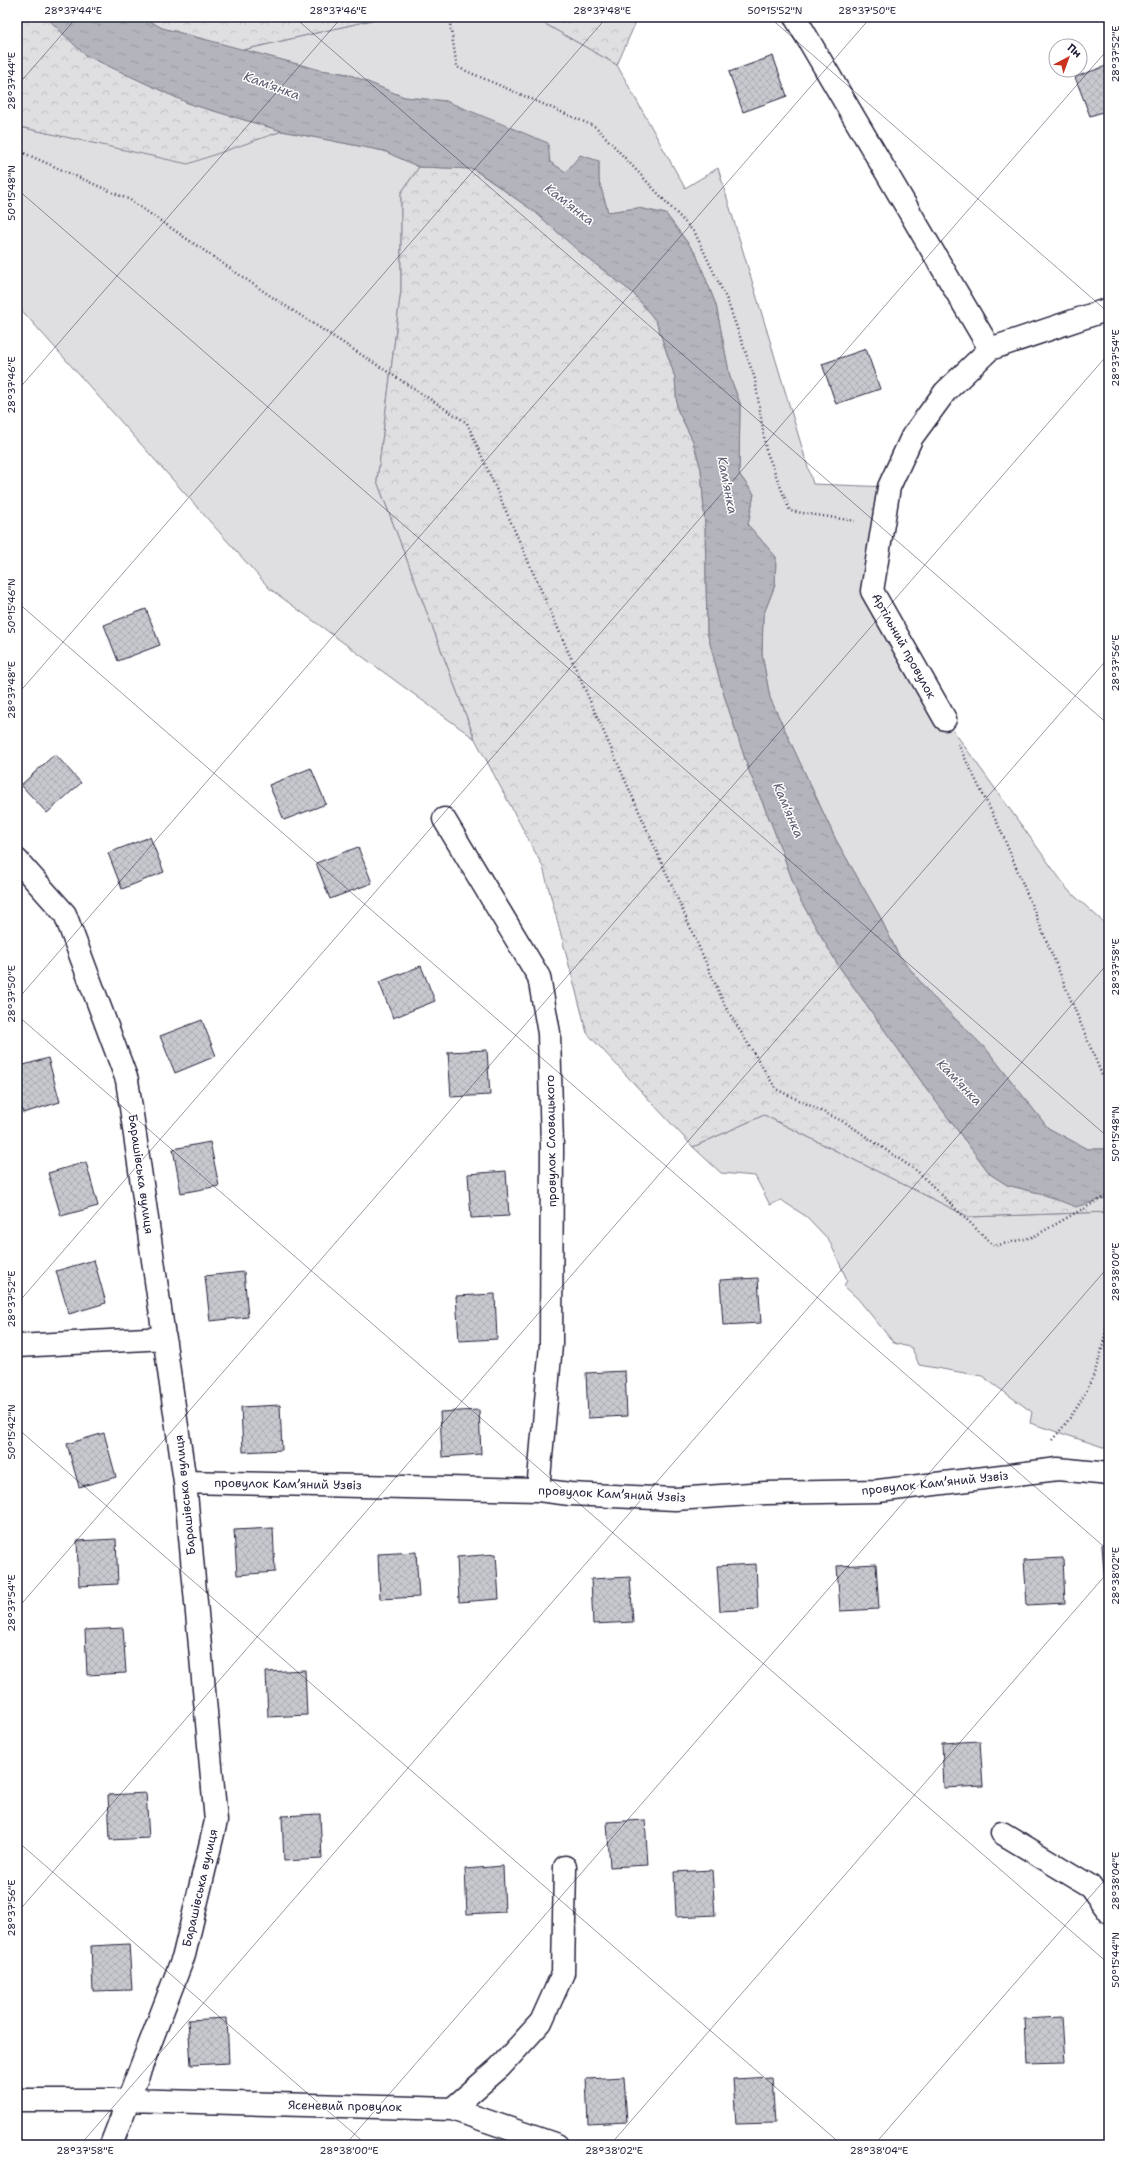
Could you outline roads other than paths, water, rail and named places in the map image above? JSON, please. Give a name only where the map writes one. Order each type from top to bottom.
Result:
[{"type":"street","points":[[795,17],[990,349]]},
{"type":"street","name":"Артільний провулок","points":[[945,719],[872,591],[889,487],[912,437],[945,392],[990,349],[1109,309]]},
{"type":"street","name":"провулок Словацького","points":[[444,819],[539,977],[549,1033],[552,1147],[551,1345],[538,1490]]},
{"type":"street","name":"Барашівська вулиця","points":[[17,860],[64,914],[127,1080],[185,1482],[216,1821],[184,1955],[127,2100],[111,2145]]},
{"type":"street","points":[[17,1346],[165,1338]]},
{"type":"street","name":"провулок Камʼяний Узвіз","points":[[185,1482],[538,1490],[570,1494],[675,1499],[766,1493],[878,1491],[1058,1469],[1109,1474]]},
{"type":"street","points":[[1002,1833],[1090,1886],[1109,1912]]},
{"type":"street","points":[[452,2109],[500,2067],[541,2022],[563,1974],[565,1867]]},
{"type":"street","name":"Ясеневий провулок","points":[[17,2100],[127,2100],[452,2109],[557,2145]]},
{"type":"water","name":"Кам'янка","points":[[46,17],[142,17],[162,28],[320,70],[348,74],[404,97],[446,101],[548,143],[550,162],[566,172],[580,155],[599,161],[599,181],[608,212],[638,208],[666,214],[696,254],[716,305],[730,377],[740,403],[739,474],[754,494],[748,525],[776,557],[775,585],[763,616],[762,654],[770,698],[836,840],[879,915],[898,954],[930,994],[987,1050],[1048,1128],[1087,1149],[1103,1149],[1109,1146],[1109,1197],[1076,1207],[1039,1193],[1007,1185],[990,1174],[838,965],[799,898],[772,825],[749,771],[723,692],[707,632],[705,525],[701,469],[693,441],[677,409],[675,377],[656,321],[633,293],[581,253],[535,212],[474,169],[419,167],[384,151],[282,131],[190,104],[85,55]]}]
